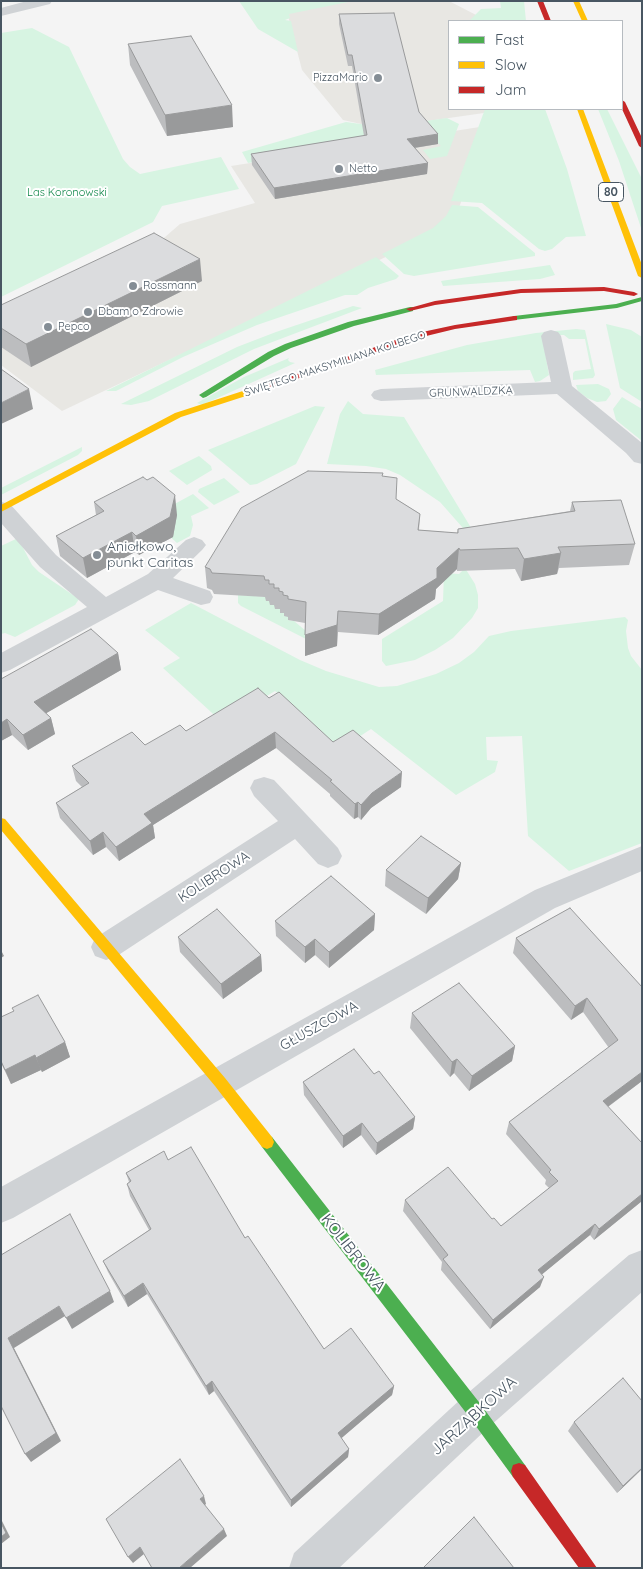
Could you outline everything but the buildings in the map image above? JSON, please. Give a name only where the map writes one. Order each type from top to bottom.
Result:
[{"type":"main road","points":[[540,1],[548,20]]},
{"type":"main road","points":[[576,1],[585,20]]},
{"type":"main road","points":[[623,104],[642,146]]},
{"type":"main road","name":"80","points":[[580,110],[642,276]]},
{"type":"main road","name":"ŚWIĘTEGO MAKSYMILIANA KOLBEGO","points":[[178,415],[206,393],[271,354],[350,324],[435,303],[521,291],[588,289],[642,297]]},
{"type":"main road","name":"ŚWIĘTEGO MAKSYMILIANA KOLBEGO","points":[[2,509],[178,415],[343,359],[416,336],[493,320],[617,306],[642,297]]},
{"type":"main road","name":"KOLIBROWA","points":[[1,823],[220,1082],[476,1412],[589,1568]]},
{"type":"street","points":[[1,12],[45,1]]},
{"type":"street","points":[[551,336],[562,388],[634,448],[642,457]]},
{"type":"street","name":"GRUNWALDZKA","points":[[381,395],[562,388]]},
{"type":"street","points":[[2,509],[48,561],[104,608]]},
{"type":"street","points":[[1,664],[156,580],[194,545]]},
{"type":"street","points":[[156,580],[201,597]]},
{"type":"street","points":[[264,788],[328,856]]},
{"type":"street","name":"KOLIBROWA","points":[[106,947],[297,823]]},
{"type":"street","name":"GŁUSZCOWA","points":[[1,1206],[545,899],[642,858]]},
{"type":"street","name":"JARZĄBKOWA","points":[[309,1568],[476,1412],[642,1268]]},
{"type":"shaded area","points":[[343,1],[449,1],[478,16],[475,20],[448,20],[448,110],[491,110],[491,112],[379,128],[343,120],[302,70],[287,12]]},
{"type":"shaded area","points":[[486,126],[459,208],[434,234],[62,411],[1,365],[1,322],[150,250],[180,224],[255,203],[231,166]]},
{"type":"green space","points":[[239,1],[353,1],[289,14],[290,18],[285,20],[291,21],[298,52],[258,29]]},
{"type":"green space","points":[[500,1],[524,1],[526,20],[470,20],[481,9],[501,8]]},
{"type":"green space","name":"Las Koronowski","points":[[32,28],[69,47],[123,159],[130,167],[140,174],[221,157],[239,189],[162,206],[153,222],[1,297],[1,33]]},
{"type":"green space","points":[[485,110],[545,110],[567,169],[586,236],[566,237],[552,249],[545,251],[539,249],[482,203],[451,201]]},
{"type":"green space","points":[[598,110],[608,110],[642,179],[642,231],[619,161]]},
{"type":"green space","points":[[447,118],[459,124],[447,156],[430,159],[423,150],[441,146],[429,134],[248,163],[242,152],[346,122],[383,127]]},
{"type":"green space","points":[[452,205],[478,207],[535,253],[535,256],[414,276],[404,274],[382,254],[433,228],[446,216]]},
{"type":"green space","points":[[376,257],[399,276],[396,279],[368,288],[357,295],[345,295],[257,325],[183,357],[116,391],[106,391]]},
{"type":"green space","points":[[550,265],[555,275],[540,279],[443,286],[441,281]]},
{"type":"green space","points":[[353,306],[362,308],[254,349],[149,401],[131,405],[121,404],[237,347]]},
{"type":"green space","points":[[606,324],[631,330],[642,337],[642,402],[620,388]]},
{"type":"green space","points":[[576,329],[585,330],[595,375],[593,378],[573,380],[573,373],[575,371],[591,369],[585,339],[569,339],[564,335],[542,335],[549,375],[540,381],[535,382],[530,370],[376,375],[375,370],[467,345],[536,333]]},
{"type":"green space","points":[[289,358],[290,362],[295,363],[202,405],[197,403],[244,377]]},
{"type":"green space","points":[[598,384],[609,389],[611,394],[606,401],[597,402],[587,398],[578,391],[576,385]]},
{"type":"green space","points":[[622,397],[642,409],[642,441],[616,420],[613,409]]},
{"type":"green space","points":[[348,401],[363,414],[404,417],[473,531],[470,536],[440,502],[400,475],[386,469],[327,464],[340,414]]},
{"type":"green space","points":[[315,406],[325,407],[296,464],[257,484],[250,485],[208,450]]},
{"type":"green space","points":[[82,447],[82,451],[78,455],[1,495],[1,488]]},
{"type":"green space","points":[[199,456],[211,466],[212,470],[187,485],[169,471]]},
{"type":"green space","points":[[224,478],[240,492],[214,505],[198,492],[199,489]]},
{"type":"green space","points":[[193,494],[209,508],[191,516],[193,525],[190,536],[177,543],[167,534],[169,507]]},
{"type":"green space","points":[[18,538],[32,565],[39,572],[79,599],[75,605],[15,637],[5,633],[1,634],[1,546]]},
{"type":"green space","points":[[465,568],[475,584],[478,595],[478,608],[472,618],[453,638],[435,650],[415,660],[386,666],[382,661],[382,639],[443,601],[444,573],[459,574]]},
{"type":"green space","points":[[238,595],[270,597],[293,617],[288,620],[294,621],[306,631],[306,639],[241,606],[238,603]]},
{"type":"green space","points":[[191,603],[300,660],[326,671],[379,687],[397,686],[436,674],[459,663],[474,652],[489,636],[511,631],[625,617],[628,620],[626,631],[628,648],[631,656],[642,670],[642,843],[569,871],[528,836],[522,736],[486,737],[487,760],[498,761],[495,772],[456,795],[371,729],[339,750],[275,691],[223,723],[163,668],[180,658],[145,630]]},
{"type":"traffic: fast","points":[[514,318],[617,306],[642,299]]},
{"type":"traffic: fast","points":[[203,395],[271,354],[288,346],[351,324],[410,309]]},
{"type":"traffic: fast","points":[[267,1142],[476,1412],[519,1471]]},
{"type":"traffic: slow","points":[[576,1],[585,20]]},
{"type":"traffic: slow","points":[[580,110],[642,276]]},
{"type":"traffic: slow","points":[[1,509],[178,415],[249,392]]},
{"type":"traffic: slow","points":[[1,822],[220,1082],[267,1142]]},
{"type":"traffic: jam","points":[[540,1],[548,20]]},
{"type":"traffic: jam","points":[[623,104],[642,146]]},
{"type":"traffic: jam","points":[[410,309],[435,303],[521,291],[604,289],[634,294]]},
{"type":"traffic: jam","points":[[249,392],[416,336],[455,327],[514,318]]},
{"type":"traffic: jam","points":[[519,1471],[589,1568]]},
{"type":"place","name":"PizzaMario","points":[[378,78]]},
{"type":"place","name":"Netto","points":[[339,169]]},
{"type":"place","name":"Rossmann","points":[[133,286]]},
{"type":"place","name":"Dbam o Zdrowie","points":[[88,312]]},
{"type":"place","name":"Pepco","points":[[48,327]]},
{"type":"place","name":"Aniołkowo, punkt Caritas","points":[[97,555]]}]
